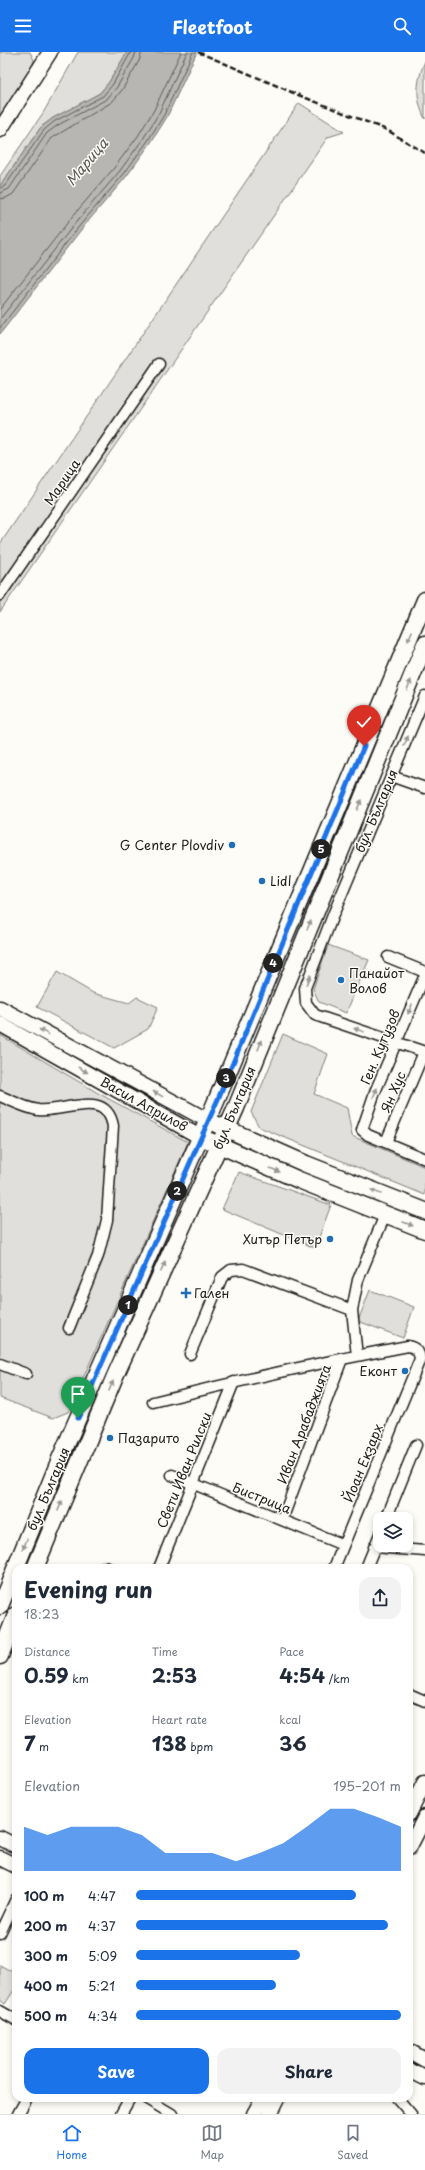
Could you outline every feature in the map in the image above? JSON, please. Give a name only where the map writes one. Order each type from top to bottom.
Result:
[{"type":"main road","points":[[0,130],[49,52]]},
{"type":"main road","name":"бул. България","points":[[17,1564],[60,1459],[200,1137],[425,600]]},
{"type":"main road","name":"бул. България","points":[[37,1564],[115,1376],[219,1146],[425,644]]},
{"type":"main road","points":[[364,746],[381,753]]},
{"type":"main road","name":"Васил Априлов","points":[[0,1008],[207,1120],[306,1164],[425,1211]]},
{"type":"main road","name":"Васил Априлов","points":[[0,1024],[200,1137],[385,1215],[425,1230]]},
{"type":"main road","name":"бул. България","points":[[0,1606],[12,1577]]},
{"type":"main road","points":[[0,1656],[12,1625]]},
{"type":"main road","points":[[413,1806],[425,1782]]},
{"type":"main road","points":[[413,1840],[425,1817]]},
{"type":"main road","points":[[0,1838],[12,1844]]},
{"type":"main road","points":[[0,1858],[12,1864]]},
{"type":"main road","points":[[413,2053],[425,2060]]},
{"type":"main road","points":[[413,2072],[425,2078]]},
{"type":"main road","points":[[254,2114],[261,2102]]},
{"type":"main road","points":[[270,2114],[276,2102]]},
{"type":"street","name":"Марица","points":[[0,595],[159,364]]},
{"type":"street","name":"бул. България","points":[[396,1043],[315,1015],[306,1003],[305,988],[425,696]]},
{"type":"street","points":[[391,776],[425,788]]},
{"type":"street","points":[[388,957],[425,972]]},
{"type":"street","name":"Ген. Кутузов","points":[[386,1142],[368,1135],[362,1130],[362,1123],[425,976]]},
{"type":"street","points":[[396,1043],[425,1052]]},
{"type":"street","name":"Ян Хус","points":[[386,1142],[425,1052]]},
{"type":"street","points":[[0,1096],[38,1110],[90,1104],[106,1109],[111,1116],[113,1126],[107,1220],[98,1256],[69,1328]]},
{"type":"street","points":[[386,1142],[425,1159]]},
{"type":"street","points":[[358,1356],[352,1310],[358,1280],[385,1215]]},
{"type":"street","points":[[190,1354],[222,1278],[231,1270],[243,1269],[352,1310]]},
{"type":"street","points":[[153,1402],[234,1382],[408,1346],[419,1352],[421,1370]]},
{"type":"street","name":"Иван Арабаджията","points":[[282,1520],[342,1359]]},
{"type":"street","points":[[0,1364],[26,1374]]},
{"type":"street","name":"Йоан Екзарх","points":[[336,1564],[421,1370]]},
{"type":"street","name":"Свети Иван Рилски","points":[[161,1564],[234,1382]]},
{"type":"street","points":[[389,1512],[416,1445]]},
{"type":"street","name":"Бистрица","points":[[172,1475],[343,1545]]},
{"type":"street","points":[[368,1564],[373,1550]]},
{"type":"street","points":[[413,1550],[425,1551]]},
{"type":"street","points":[[413,1696],[425,1701]]},
{"type":"street","points":[[0,1933],[12,1908]]},
{"type":"street","points":[[0,2011],[12,2018]]},
{"type":"street","points":[[18,2114],[25,2102]]},
{"type":"street","points":[[121,2114],[128,2102]]},
{"type":"street","points":[[152,2102],[172,2114]]},
{"type":"street","points":[[400,2102],[411,2114]]},
{"type":"shaded area","points":[[0,52],[30,52],[34,60],[29,76],[0,120]]},
{"type":"shaded area","points":[[78,52],[127,52],[109,82],[100,93],[53,118],[41,127],[0,186],[0,176],[43,113]]},
{"type":"shaded area","points":[[425,61],[425,119],[418,97],[418,83]]},
{"type":"shaded area","points":[[299,103],[344,132],[328,137],[0,612],[0,544]]},
{"type":"shaded area","points":[[328,945],[369,960],[346,1013],[319,1002],[313,989]]},
{"type":"shaded area","points":[[57,972],[93,993],[129,1003],[137,997],[158,1007],[148,1029],[114,1048],[37,1007]]},
{"type":"shaded area","points":[[283,1034],[328,1054],[314,1094],[347,1108],[352,1136],[425,1167],[425,1195],[259,1127],[251,1112]]},
{"type":"shaded area","points":[[0,1035],[98,1093],[188,1142],[68,1412],[53,1418],[0,1398]]},
{"type":"shaded area","points":[[239,1172],[331,1205],[315,1248],[222,1209]]},
{"type":"shaded area","points":[[370,1290],[414,1307],[403,1338],[358,1321]]},
{"type":"shaded area","points":[[0,1965],[12,1972],[12,1993],[5,2004],[0,2000]]},
{"type":"water","points":[[127,52],[197,52],[167,117],[150,144],[126,177],[84,226],[0,334],[0,186],[41,127],[53,118],[100,93],[109,82]]},
{"type":"railway","points":[[198,52],[296,94],[387,130],[425,153]]},
{"type":"place","name":"G Center Plovdiv","points":[[232,845]]},
{"type":"place","name":"Lidl","points":[[262,881]]},
{"type":"place","name":"Панайот Волов","points":[[341,980]]},
{"type":"place","name":"Хитър Петър","points":[[330,1239]]},
{"type":"place","name":"Гален","points":[[186,1293]]},
{"type":"place","name":"Еконт","points":[[405,1371]]},
{"type":"place","name":"Пазарито","points":[[110,1438]]},
{"type":"route","points":[[78,1418],[207,1120],[218,1099],[240,1042],[364,746]]}]
